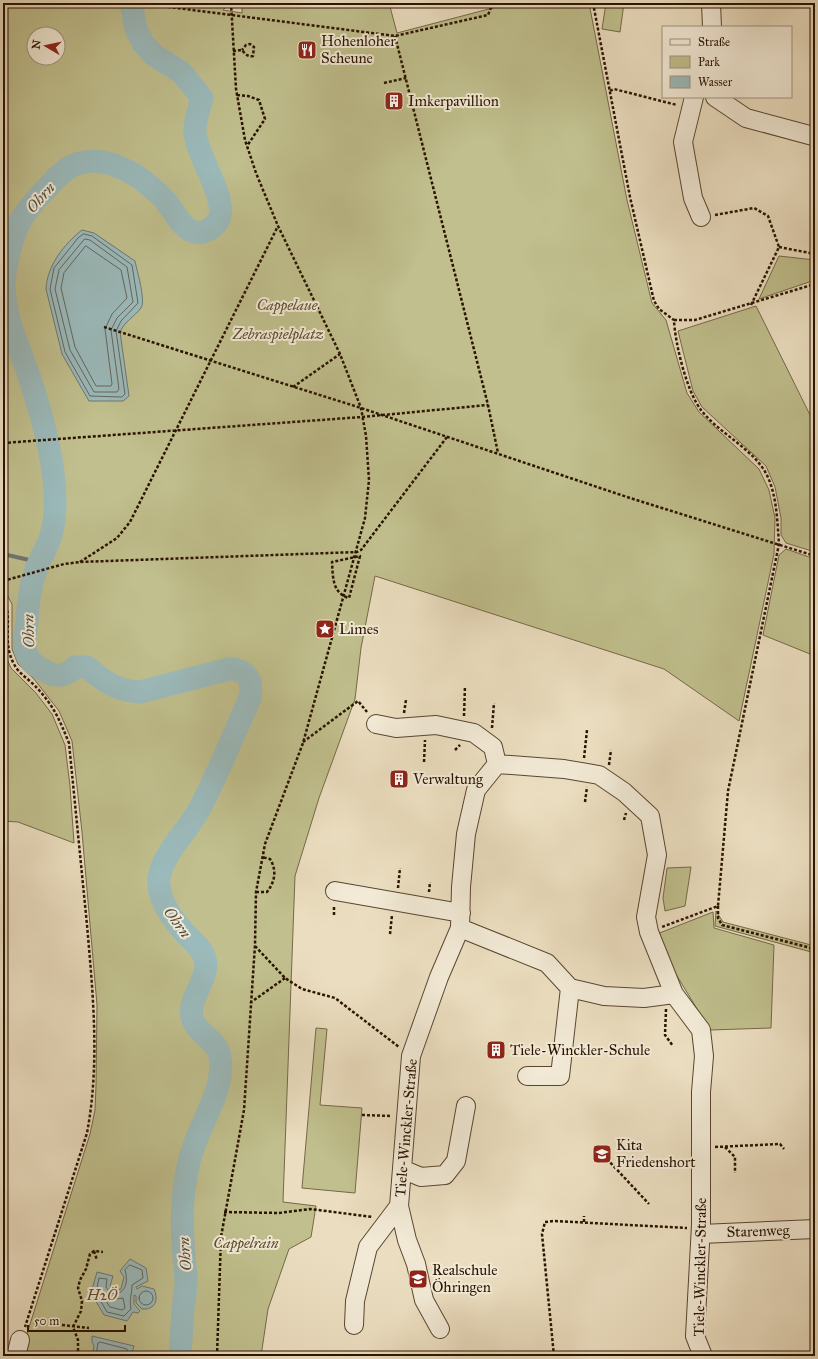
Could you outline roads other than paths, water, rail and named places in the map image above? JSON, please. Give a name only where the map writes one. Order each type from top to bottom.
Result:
[{"type":"street","points":[[711,3],[712,26]]},
{"type":"street","points":[[716,98],[746,118],[814,134]]},
{"type":"street","points":[[693,103],[683,142],[694,198],[701,217]]},
{"type":"street","points":[[376,724],[396,728],[436,725],[474,733],[493,747],[497,764]]},
{"type":"street","name":"Tiele-Winckler-Straße","points":[[440,1329],[424,1300],[416,1264],[407,1240],[399,1206],[411,1056],[460,921],[466,834],[476,790],[497,764],[564,769],[599,775],[624,792],[650,816],[657,855],[646,918],[649,932],[670,994],[700,1030],[704,1056],[701,1147],[701,1229],[695,1336],[703,1356]]},
{"type":"street","points":[[335,891],[397,901],[460,921],[547,963],[570,988],[604,996],[644,998],[670,994]]},
{"type":"street","points":[[527,1076],[560,1076],[570,988]]},
{"type":"street","points":[[402,1168],[421,1177],[445,1175],[456,1161],[466,1106]]},
{"type":"street","points":[[354,1325],[355,1301],[368,1247],[399,1206]]},
{"type":"street","name":"Starenweg","points":[[701,1229],[815,1229]]},
{"type":"water","points":[[82,230],[94,233],[135,261],[142,293],[142,304],[141,308],[124,325],[120,332],[129,396],[123,401],[89,401],[62,354],[46,289],[47,280],[53,264],[63,249]]},
{"type":"water","points":[[130,1259],[146,1268],[148,1281],[136,1287],[137,1289],[142,1286],[154,1289],[156,1300],[155,1304],[150,1308],[142,1309],[136,1303],[136,1296],[134,1295],[134,1304],[140,1311],[138,1313],[133,1312],[127,1321],[104,1315],[91,1293],[97,1272],[113,1276],[110,1286],[112,1289],[121,1289],[124,1277],[120,1271]]},
{"type":"water","points":[[92,1336],[134,1346],[131,1356],[92,1356],[94,1346]]},
{"type":"waterway","name":"Ohrn","points":[[131,3],[136,29],[143,43],[154,55],[182,73],[202,98],[196,120],[195,133],[201,154],[217,191],[221,213],[218,221],[213,227],[206,231],[191,231],[181,222],[163,198],[135,175],[116,166],[95,161],[74,165],[54,180],[30,206],[19,222],[9,254],[4,287],[10,324],[31,382],[48,442],[55,488],[55,510],[52,531],[37,566],[29,600],[25,642],[27,655],[38,667],[51,674],[62,675],[66,674],[75,667],[87,667],[99,677],[124,690],[140,692],[229,669],[241,671],[245,674],[248,677],[251,686],[250,698],[214,779],[191,823],[173,847],[163,864],[159,881],[161,897],[168,912],[200,949],[205,960],[206,968],[193,1001],[192,1017],[197,1028],[211,1041],[218,1051],[221,1069],[212,1103],[190,1157],[185,1181],[182,1217],[186,1284],[180,1356]]},
{"type":"waterway","points":[[3,554],[38,562]]},
{"type":"place","name":"Hohenloher Scheune","points":[[307,50]]},
{"type":"place","name":"Imkerpavillion","points":[[394,101]]},
{"type":"place","name":"Limes","points":[[325,629]]},
{"type":"place","name":"Verwaltung","points":[[399,779]]},
{"type":"place","name":"Tiele-Winckler-Schule","points":[[496,1050]]},
{"type":"place","name":"Kita Friedenshort","points":[[602,1154]]},
{"type":"place","name":"Realschule Öhringen","points":[[418,1279]]},
{"type":"park label","name":"Cappelaue","points":[[287,305]]},
{"type":"park label","name":"Zebraspielplatz","points":[[278,334]]},
{"type":"park label","name":"Cappelrain","points":[[246,1243]]},
{"type":"park label","name":"H2Ö","points":[[102,1295]]}]
